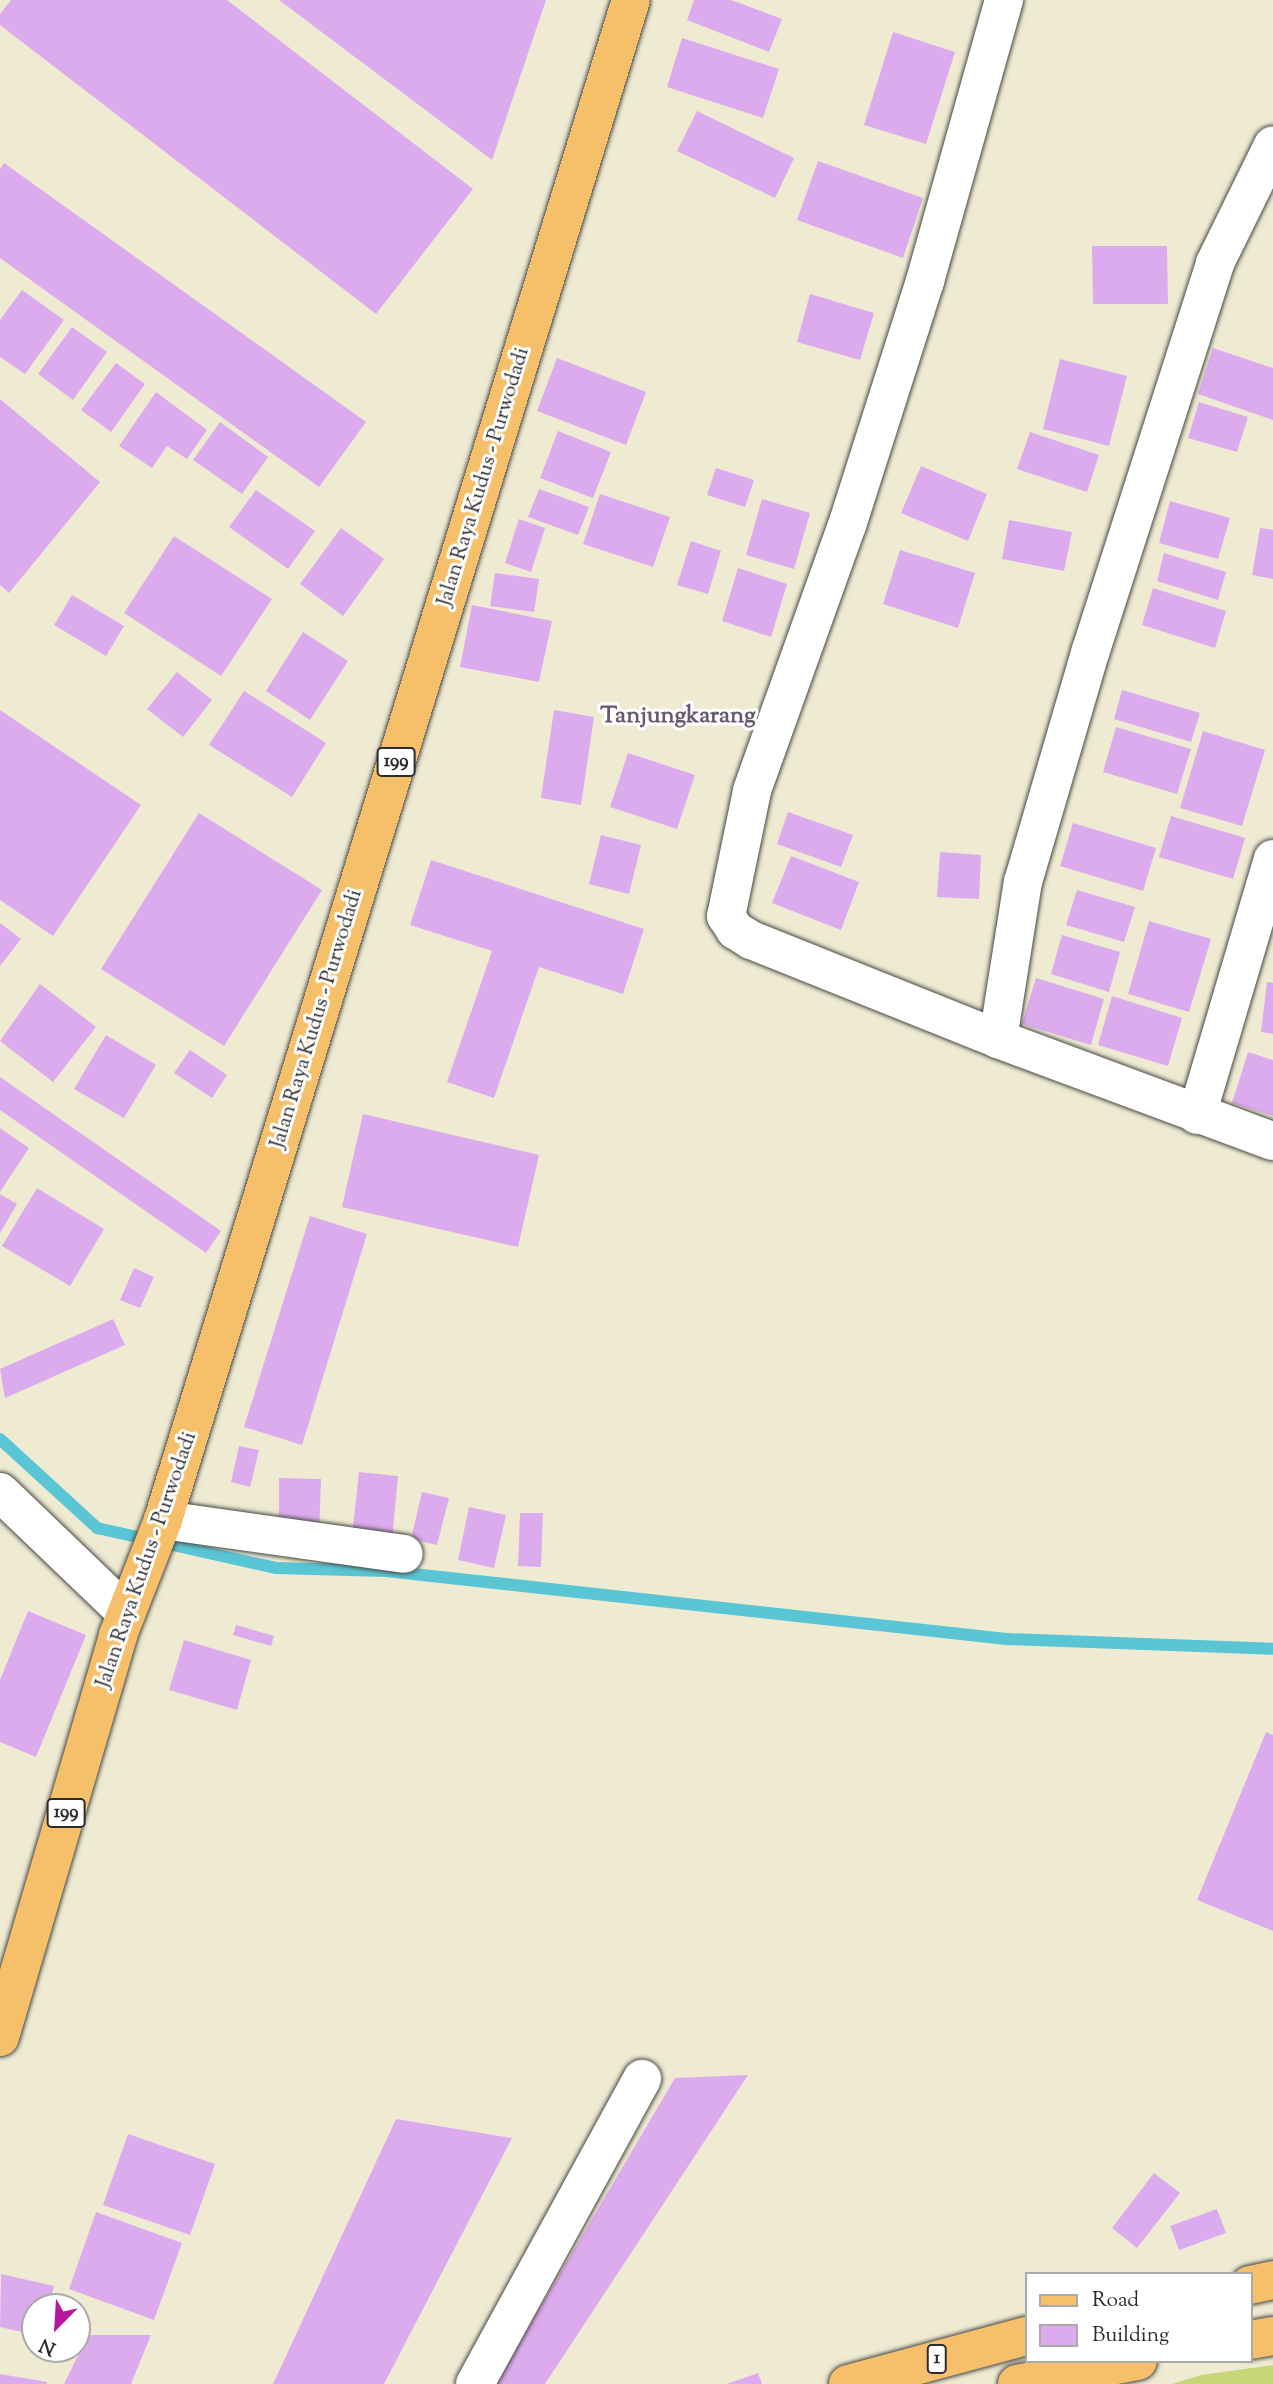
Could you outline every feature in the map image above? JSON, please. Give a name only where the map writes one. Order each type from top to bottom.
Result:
[{"type":"main road","name":"Jalan Raya Kudus - Purwodadi","points":[[0,2037],[130,1602],[163,1521],[631,0]]},
{"type":"main road","points":[[1252,2285],[1273,2280]]},
{"type":"main road","points":[[1252,2340],[1273,2336]]},
{"type":"main road","name":"1","points":[[848,2384],[1024,2337]]},
{"type":"main road","points":[[1017,2384],[1127,2363]]},
{"type":"street","points":[[1004,0],[917,307],[847,525],[752,791],[726,916],[734,930],[751,940],[998,1039],[1273,1141]]},
{"type":"street","points":[[998,1039],[1023,883],[1091,650],[1215,263],[1273,145]]},
{"type":"street","points":[[1197,1115],[1273,859]]},
{"type":"street","points":[[0,1492],[130,1602]]},
{"type":"street","points":[[163,1521],[404,1554]]},
{"type":"street","points":[[475,2384],[642,2079]]},
{"type":"green space","points":[[1273,2365],[1273,2384],[1172,2384],[1201,2375]]},
{"type":"building","points":[[11,0],[227,0],[473,189],[376,314],[0,25],[0,14]]},
{"type":"building","points":[[279,0],[546,0],[492,160]]},
{"type":"building","points":[[694,0],[731,0],[782,19],[769,52],[687,20]]},
{"type":"building","points":[[893,32],[955,52],[926,144],[864,125]]},
{"type":"building","points":[[682,38],[779,69],[763,118],[667,87]]},
{"type":"building","points":[[697,111],[794,158],[775,198],[677,151]]},
{"type":"building","points":[[818,161],[923,198],[903,258],[797,220]]},
{"type":"building","points":[[4,163],[366,422],[319,487],[0,258],[0,169]]},
{"type":"building","points":[[1092,246],[1167,246],[1168,304],[1093,304]]},
{"type":"building","points":[[22,290],[64,320],[25,374],[0,357],[0,320]]},
{"type":"building","points":[[810,294],[874,313],[860,360],[797,342]]},
{"type":"building","points":[[72,327],[107,352],[73,400],[38,374]]},
{"type":"building","points":[[1213,348],[1273,368],[1273,420],[1198,394]]},
{"type":"building","points":[[557,358],[646,392],[626,445],[537,411]]},
{"type":"building","points":[[1060,359],[1127,376],[1109,446],[1043,429]]},
{"type":"building","points":[[116,363],[145,384],[111,432],[81,410]]},
{"type":"building","points":[[156,392],[207,430],[187,459],[167,446],[152,468],[119,446]]},
{"type":"building","points":[[0,399],[100,482],[9,593],[0,585]]},
{"type":"building","points":[[1199,402],[1248,417],[1237,452],[1188,438]]},
{"type":"building","points":[[220,422],[268,457],[242,494],[193,460]]},
{"type":"building","points":[[558,431],[611,452],[593,498],[540,478]]},
{"type":"building","points":[[1030,432],[1099,455],[1087,492],[1017,469]]},
{"type":"building","points":[[921,466],[987,494],[968,541],[901,513]]},
{"type":"building","points":[[716,468],[754,480],[745,507],[707,495]]},
{"type":"building","points":[[539,489],[589,507],[578,535],[528,517]]},
{"type":"building","points":[[256,490],[315,531],[288,569],[229,527]]},
{"type":"building","points":[[600,494],[670,517],[653,567],[583,544]]},
{"type":"building","points":[[762,499],[810,513],[794,569],[746,555]]},
{"type":"building","points":[[1170,501],[1230,518],[1218,559],[1159,543]]},
{"type":"building","points":[[519,519],[545,528],[531,572],[505,563]]},
{"type":"building","points":[[1009,520],[1072,532],[1064,571],[1002,559]]},
{"type":"building","points":[[341,528],[384,559],[343,616],[300,584]]},
{"type":"building","points":[[1260,528],[1273,530],[1273,579],[1252,575]]},
{"type":"building","points":[[174,536],[272,599],[221,676],[124,613]]},
{"type":"building","points":[[691,541],[721,551],[708,594],[677,585]]},
{"type":"building","points":[[900,550],[975,573],[958,628],[883,604]]},
{"type":"building","points":[[1164,553],[1226,572],[1218,600],[1157,581]]},
{"type":"building","points":[[738,568],[787,584],[771,637],[722,621]]},
{"type":"building","points":[[495,573],[539,579],[534,612],[490,606]]},
{"type":"building","points":[[1153,588],[1226,611],[1215,648],[1142,625]]},
{"type":"building","points":[[72,595],[124,626],[106,656],[54,625]]},
{"type":"building","points":[[472,605],[552,621],[539,682],[460,667]]},
{"type":"building","points":[[303,632],[348,661],[310,720],[266,691]]},
{"type":"building","points":[[177,672],[212,700],[183,737],[147,709]]},
{"type":"building","points":[[1122,690],[1200,713],[1191,742],[1114,719]]},
{"type":"building","points":[[244,691],[326,743],[292,797],[209,745]]},
{"type":"building","points":[[0,710],[141,805],[53,936],[0,900]]},
{"type":"building","points":[[554,710],[594,717],[581,805],[541,798]]},
{"type":"building","points":[[1116,727],[1191,749],[1177,794],[1103,772]]},
{"type":"building","points":[[1203,731],[1265,750],[1242,826],[1180,808]]},
{"type":"building","points":[[628,753],[695,775],[677,829],[610,807]]},
{"type":"building","points":[[788,812],[853,835],[841,867],[777,844]]},
{"type":"building","points":[[199,813],[322,890],[224,1046],[101,969]]},
{"type":"building","points":[[1171,816],[1245,838],[1233,879],[1159,857]]},
{"type":"building","points":[[1073,823],[1156,848],[1143,891],[1060,866]]},
{"type":"building","points":[[601,835],[641,845],[629,894],[589,884]]},
{"type":"building","points":[[940,852],[981,855],[979,899],[937,897]]},
{"type":"building","points":[[791,856],[859,882],[841,930],[772,903]]},
{"type":"building","points":[[431,860],[644,929],[623,994],[539,967],[494,1098],[447,1082],[492,951],[410,925]]},
{"type":"building","points":[[1077,890],[1135,907],[1124,942],[1066,925]]},
{"type":"building","points":[[1149,921],[1211,939],[1189,1012],[1128,994]]},
{"type":"building","points":[[0,923],[21,939],[0,966]]},
{"type":"building","points":[[1062,935],[1120,952],[1109,992],[1051,974]]},
{"type":"building","points":[[1036,978],[1104,999],[1091,1045],[1022,1024]]},
{"type":"building","points":[[1267,982],[1273,983],[1273,1034],[1261,1032]]},
{"type":"building","points":[[40,984],[96,1027],[53,1082],[0,1041]]},
{"type":"building","points":[[1112,996],[1182,1018],[1168,1066],[1098,1045]]},
{"type":"building","points":[[106,1035],[156,1065],[124,1118],[74,1089]]},
{"type":"building","points":[[190,1050],[227,1075],[212,1098],[174,1073]]},
{"type":"building","points":[[1248,1052],[1273,1060],[1273,1116],[1232,1103]]},
{"type":"building","points":[[0,1077],[221,1231],[206,1253],[0,1110]]},
{"type":"building","points":[[363,1114],[539,1155],[518,1247],[342,1207]]},
{"type":"building","points":[[0,1128],[29,1148],[0,1192]]},
{"type":"building","points":[[37,1188],[104,1229],[70,1286],[2,1246]]},
{"type":"building","points":[[0,1194],[17,1204],[0,1233]]},
{"type":"building","points":[[310,1216],[367,1234],[302,1445],[244,1427]]},
{"type":"building","points":[[134,1268],[154,1277],[140,1308],[120,1300]]},
{"type":"building","points":[[113,1319],[125,1345],[5,1398],[0,1369]]},
{"type":"building","points":[[239,1446],[259,1450],[250,1487],[231,1482]]},
{"type":"building","points":[[359,1472],[398,1476],[392,1540],[352,1536]]},
{"type":"building","points":[[279,1478],[321,1479],[319,1536],[279,1535]]},
{"type":"building","points":[[422,1492],[449,1498],[437,1545],[411,1539]]},
{"type":"building","points":[[469,1507],[506,1515],[494,1568],[458,1560]]},
{"type":"building","points":[[520,1513],[543,1513],[541,1567],[518,1566]]},
{"type":"building","points":[[28,1611],[86,1635],[36,1757],[0,1742],[0,1680]]},
{"type":"building","points":[[236,1625],[274,1636],[271,1646],[233,1635]]},
{"type":"building","points":[[184,1640],[251,1660],[237,1710],[169,1690]]},
{"type":"building","points":[[1266,1732],[1273,1735],[1273,1931],[1197,1900]]},
{"type":"building","points":[[748,2075],[545,2384],[495,2384],[675,2078]]},
{"type":"building","points":[[396,2119],[512,2138],[384,2384],[273,2384]]},
{"type":"building","points":[[128,2134],[215,2164],[190,2235],[103,2205]]},
{"type":"building","points":[[1154,2173],[1180,2193],[1137,2248],[1112,2228]]},
{"type":"building","points":[[1217,2209],[1226,2233],[1179,2250],[1170,2226]]},
{"type":"building","points":[[96,2212],[182,2243],[154,2320],[91,2297],[91,2293],[69,2289]]},
{"type":"building","points":[[1,2274],[54,2286],[52,2293],[21,2293],[21,2332],[0,2327]]},
{"type":"building","points":[[91,2335],[151,2335],[131,2384],[64,2384],[74,2363],[91,2363]]},
{"type":"building","points":[[758,2373],[762,2384],[727,2384]]},
{"type":"building","points":[[0,2374],[47,2382],[47,2384],[0,2384]]},
{"type":"waterway","points":[[0,1439],[97,1528],[276,1568],[386,1571],[1006,1639],[1273,1649]]},
{"type":"district","name":"Tanjungkarang","points":[[678,717]]}]
